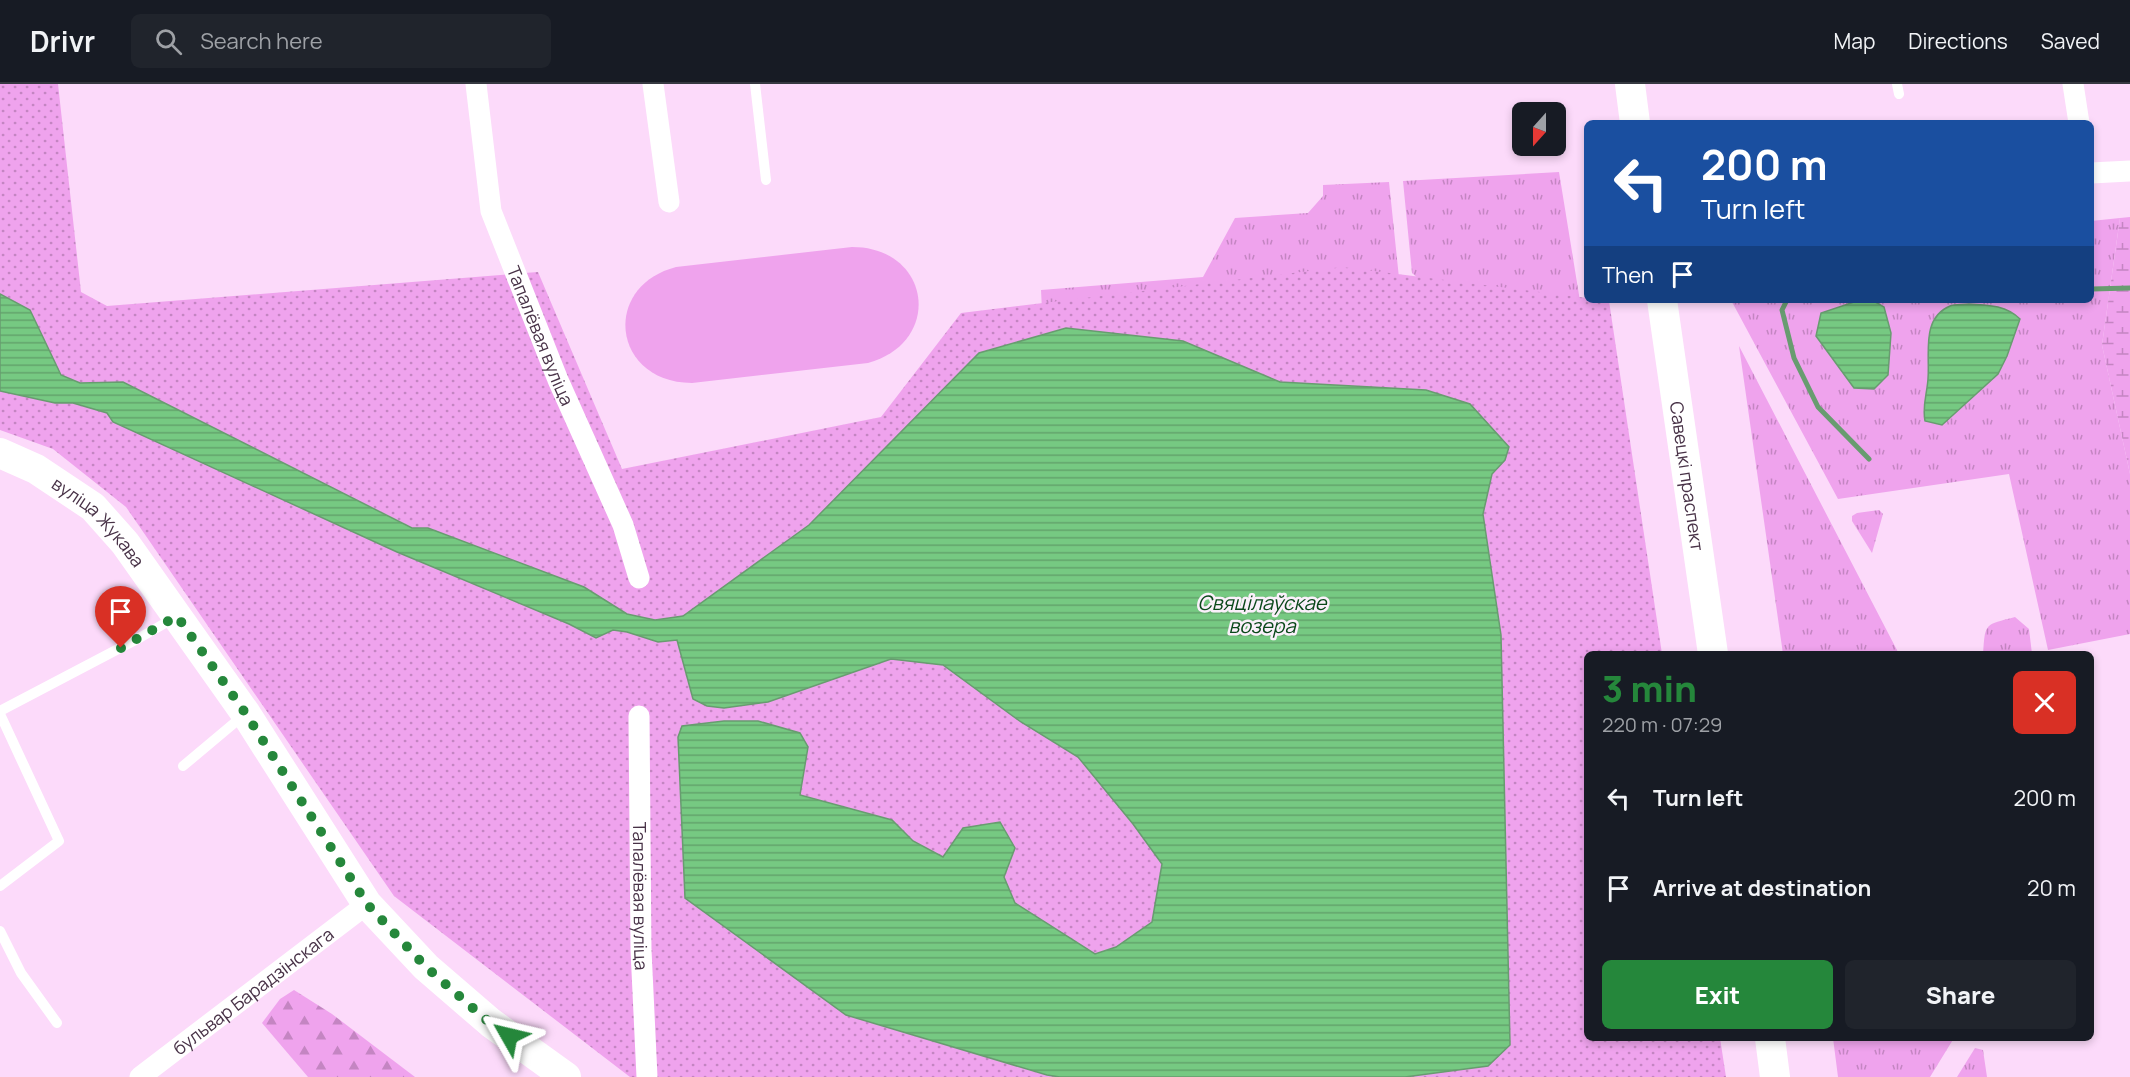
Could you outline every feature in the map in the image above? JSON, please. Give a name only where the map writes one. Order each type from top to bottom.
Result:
[{"type":"street","name":"Тапалёвая вуліца","points":[[476,84],[491,211],[558,380],[623,525],[639,578]]},
{"type":"street","points":[[653,84],[669,202]]},
{"type":"street","points":[[1630,84],[1635,120]]},
{"type":"street","points":[[2073,84],[2079,120]]},
{"type":"street","points":[[2094,173],[2130,171]]},
{"type":"street","name":"Савецкі праспект","points":[[1662,303],[1713,651]]},
{"type":"street","name":"вуліца Жукава","points":[[0,453],[36,470],[93,507],[125,543],[246,714],[367,904],[426,967],[490,1023],[566,1077]]},
{"type":"street","name":"Тапалёвая вуліца","points":[[639,716],[641,950],[647,1077]]},
{"type":"street","name":"бульвар Барадзінскага","points":[[140,1077],[367,904]]},
{"type":"street","points":[[1770,1041],[1775,1077]]},
{"type":"lane","points":[[755,84],[766,180]]},
{"type":"lane","points":[[0,886],[59,841],[0,712],[177,616]]},
{"type":"lane","points":[[183,766],[246,714]]},
{"type":"lane","points":[[0,931],[21,973],[57,1023]]},
{"type":"green space","points":[[0,84],[58,84],[81,292],[107,306],[538,272],[622,469],[881,417],[961,313],[1342,267],[1584,298],[1584,303],[1609,303],[1662,651],[1584,651],[1584,1041],[1720,1041],[1726,1077],[1405,1077],[1488,1066],[1510,1045],[1501,635],[1483,514],[1492,474],[1505,460],[1426,390],[1280,382],[1183,341],[1065,328],[979,353],[809,525],[683,616],[655,621],[627,614],[584,587],[428,528],[413,528],[123,382],[80,383],[61,375],[30,310],[0,294]]},
{"type":"green space","points":[[1559,172],[1587,344],[1429,288],[1412,273],[1403,181]]},
{"type":"green space","points":[[1389,182],[1399,278],[1042,310],[1041,290],[1203,277],[1235,218],[1308,213],[1323,196],[1323,185]]},
{"type":"green space","points":[[2130,217],[2130,474],[2102,345],[2120,218]]},
{"type":"green space","points":[[2120,218],[2102,345],[2130,474],[2130,634],[2048,650],[2009,474],[1838,499],[1733,303],[2094,303],[2094,221]]},
{"type":"green space","points":[[852,247],[878,251],[899,262],[912,278],[918,297],[917,317],[909,336],[892,352],[868,363],[692,383],[666,379],[645,368],[632,352],[626,333],[627,312],[635,294],[652,278],[676,267]]},
{"type":"green space","points":[[1739,346],[1897,651],[1783,651]]},
{"type":"green space","points":[[0,391],[55,403],[73,403],[107,413],[113,422],[397,552],[569,624],[596,638],[613,630],[658,642],[677,640],[693,699],[768,702],[891,659],[943,665],[1021,722],[1078,757],[1133,824],[1162,864],[1152,922],[1116,947],[1095,954],[1015,903],[1004,877],[1015,848],[963,829],[943,857],[913,841],[892,820],[800,795],[808,747],[758,721],[724,721],[682,726],[1047,1075],[1060,1077],[630,1077],[394,896],[126,507],[53,449],[0,430]]},
{"type":"green space","points":[[1879,510],[1883,514],[1872,553],[1852,521],[1852,516],[1857,513]]},
{"type":"green space","points":[[2015,617],[2029,629],[2032,651],[1983,651],[1988,626]]},
{"type":"green space","points":[[294,990],[332,1014],[415,1077],[308,1077],[262,1023],[280,999]]},
{"type":"green space","points":[[1833,1041],[1952,1041],[1930,1077],[1838,1077]]},
{"type":"green space","points":[[1975,1048],[1983,1050],[1987,1077],[1957,1077]]},
{"type":"water","name":"Свяцілаўскае возера","points":[[0,294],[30,310],[61,375],[80,383],[123,382],[412,528],[428,528],[584,587],[627,614],[655,620],[683,616],[809,525],[979,353],[1066,328],[1183,341],[1280,382],[1426,390],[1470,404],[1509,447],[1505,460],[1492,474],[1483,514],[1501,635],[1510,1045],[1488,1066],[1405,1077],[1060,1077],[846,1015],[685,898],[678,737],[682,726],[724,721],[758,721],[800,733],[808,747],[800,795],[892,820],[913,841],[943,857],[963,828],[1000,822],[1015,848],[1004,877],[1015,903],[1095,954],[1116,947],[1152,922],[1162,864],[1133,824],[1078,757],[1021,722],[943,665],[891,659],[768,702],[724,708],[707,706],[693,699],[677,640],[658,642],[613,630],[596,638],[569,624],[397,552],[113,422],[107,413],[73,403],[55,403],[0,391]]},
{"type":"water","points":[[1851,303],[1877,303],[1884,307],[1891,333],[1888,375],[1874,389],[1854,388],[1816,336],[1821,313]]},
{"type":"water","points":[[1969,304],[2003,308],[2020,319],[2007,356],[1998,374],[1942,425],[1925,421],[1924,405],[1931,328],[1941,312],[1952,305]]},
{"type":"waterway","points":[[2094,289],[2130,288]]},
{"type":"waterway","points":[[1786,303],[1782,310],[1794,358],[1818,407],[1869,459]]},
{"type":"route","points":[[121,648],[177,616],[246,714],[367,904],[426,967],[490,1023],[509,1036]]}]
